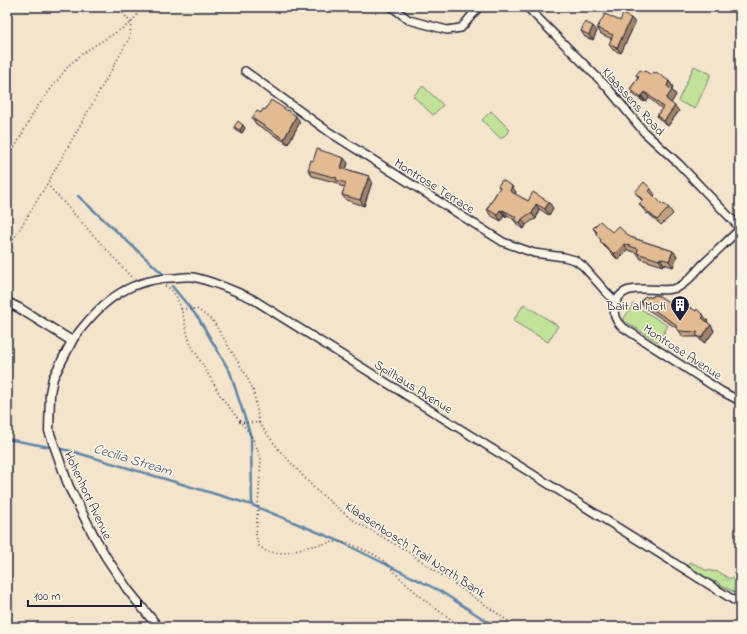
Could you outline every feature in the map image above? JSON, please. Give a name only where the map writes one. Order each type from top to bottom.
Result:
[{"type":"street","points":[[392,7],[409,20],[447,30],[461,28],[480,7]]},
{"type":"street","name":"Klaassens Road","points":[[527,7],[607,87],[644,132],[679,164],[740,229]]},
{"type":"street","name":"Montrose Terrace","points":[[245,70],[329,132],[503,242],[534,253],[564,257],[579,263],[616,302]]},
{"type":"street","points":[[616,302],[621,294],[631,289],[669,289],[683,284],[740,229]]},
{"type":"street","name":"Spilhaus Avenue","points":[[72,341],[86,321],[104,303],[131,286],[161,278],[192,277],[229,289],[251,298],[740,604]]},
{"type":"street","points":[[7,302],[72,341]]},
{"type":"street","name":"Montrose Avenue","points":[[616,302],[615,314],[619,324],[722,391],[740,401]]},
{"type":"street","name":"Hohenhort Avenue","points":[[72,341],[53,378],[50,393],[48,431],[70,487],[106,557],[128,590],[158,627]]},
{"type":"path","points":[[7,250],[47,184],[130,37],[131,23],[118,7]]},
{"type":"path","points":[[7,162],[35,110],[69,65],[86,51],[131,23],[143,7]]},
{"type":"path","points":[[47,184],[138,284]]},
{"type":"path","points":[[160,285],[167,287],[173,292],[181,309],[188,339],[191,345],[222,398],[239,422],[250,434],[255,443],[261,459],[256,537],[259,546],[267,552],[284,553],[333,542],[348,543],[371,553],[382,560],[428,603],[462,627]]},
{"type":"path","points":[[181,309],[197,309],[213,321],[246,375],[254,392],[259,423],[239,422]]},
{"type":"path","name":"Klaasenbosch Trail North Bank","points":[[259,423],[279,450],[316,490],[351,519],[407,551],[517,627]]},
{"type":"green space","points":[[694,66],[711,74],[695,109],[678,101]]},
{"type":"green space","points":[[423,86],[443,105],[433,115],[413,96]]},
{"type":"green space","points":[[491,111],[510,130],[501,139],[482,120]]},
{"type":"green space","points":[[524,304],[558,326],[548,342],[513,321]]},
{"type":"green space","points":[[633,304],[668,326],[658,342],[623,320]]},
{"type":"green space","points":[[690,562],[705,570],[719,572],[728,578],[740,579],[740,599],[738,594],[720,585],[718,582],[705,579],[698,574],[688,565]]},
{"type":"building","points":[[605,14],[620,21],[623,14],[631,18],[617,48],[609,44],[613,35],[597,28]]},
{"type":"building","points":[[585,22],[593,26],[589,35],[581,31]]},
{"type":"building","points":[[640,70],[651,75],[653,72],[656,72],[669,81],[667,86],[672,90],[666,99],[675,106],[664,121],[657,116],[663,107],[645,92],[640,97],[630,89],[639,77],[636,75]]},
{"type":"building","points":[[271,100],[296,116],[284,139],[252,118],[257,111],[261,113],[263,109],[265,110]]},
{"type":"building","points":[[238,121],[243,125],[240,130],[234,127]]},
{"type":"building","points":[[317,149],[344,158],[341,168],[369,176],[360,200],[342,195],[346,183],[336,180],[337,178],[308,170]]},
{"type":"building","points":[[502,180],[512,186],[510,191],[528,201],[533,192],[549,202],[545,209],[536,204],[532,214],[529,214],[522,219],[520,223],[514,220],[516,217],[503,210],[500,210],[497,215],[487,209],[500,187],[498,186]]},
{"type":"building","points":[[644,182],[651,189],[649,191],[663,205],[664,204],[669,208],[657,220],[639,204],[643,200],[635,192]]},
{"type":"building","points":[[600,221],[612,232],[618,226],[630,237],[673,251],[669,261],[660,258],[659,260],[637,253],[638,249],[624,244],[614,254],[600,241],[601,240],[596,234],[597,232],[593,228]]},
{"type":"building","name":"Bait al Moti","points":[[654,295],[659,296],[682,310],[686,305],[696,311],[697,309],[704,316],[702,318],[711,325],[701,338],[696,335],[698,332],[679,331],[674,323],[641,302],[644,297],[646,296],[648,298],[649,296],[651,298]]},
{"type":"waterway","points":[[78,196],[164,275]]},
{"type":"waterway","points":[[172,286],[199,319],[230,372],[251,437],[252,505],[339,541],[440,591],[496,627]]},
{"type":"waterway","name":"Cecilia Stream","points":[[7,439],[71,451],[252,505]]},
{"type":"place","name":"Bait al Moti","points":[[680,322]]}]
